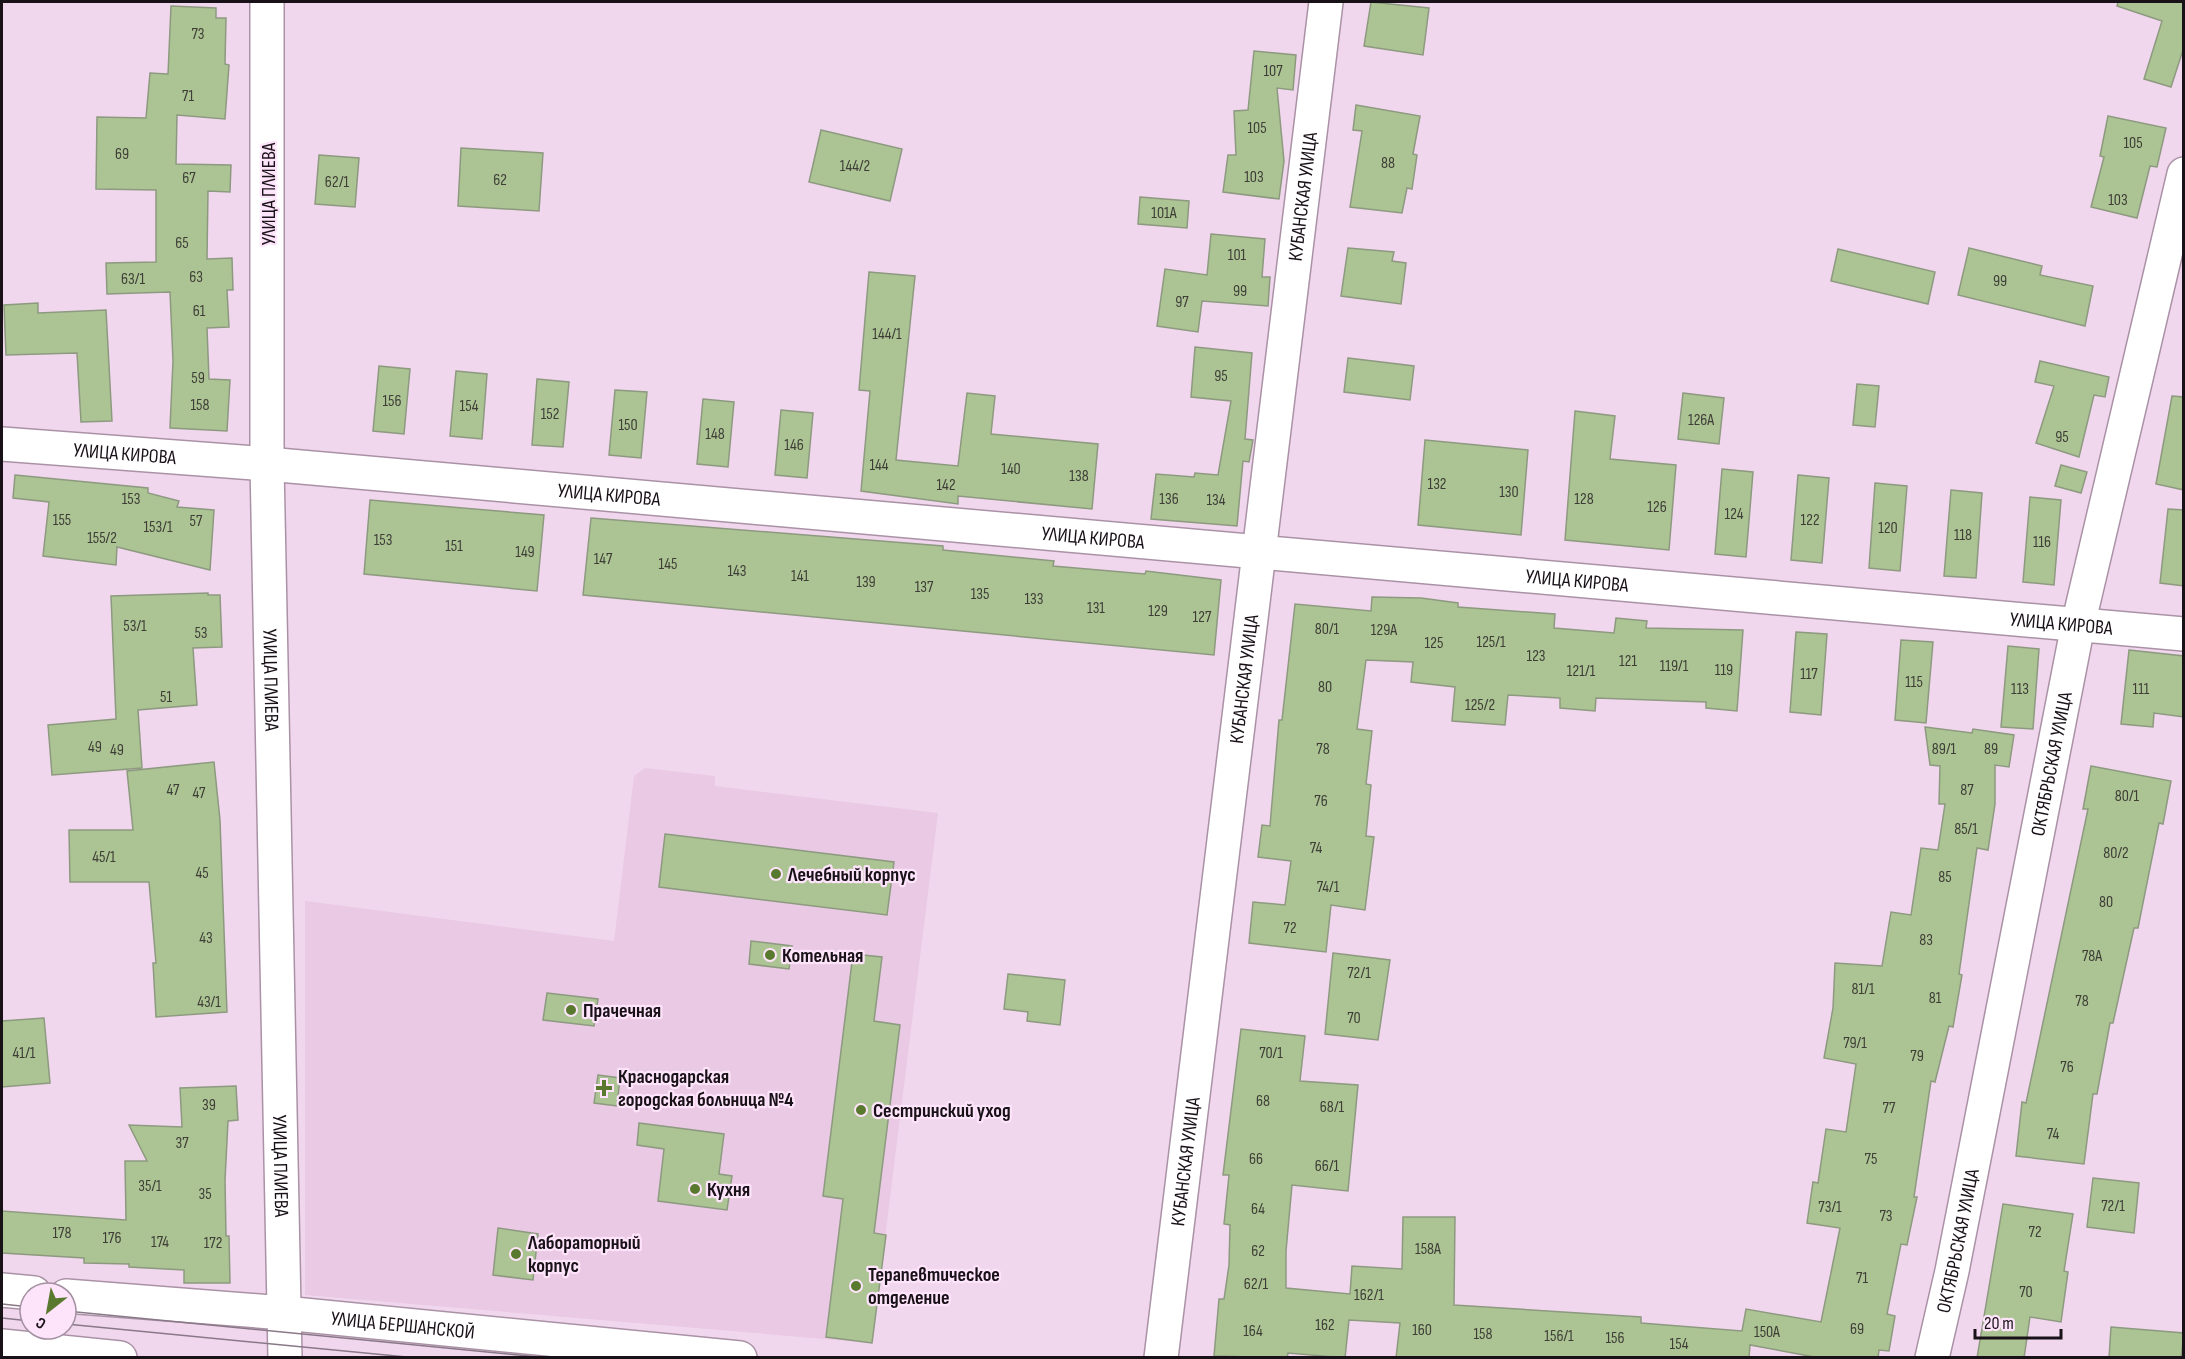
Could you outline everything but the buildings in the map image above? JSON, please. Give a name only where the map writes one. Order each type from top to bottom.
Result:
[{"type":"street","name":"УЛИЦА ПЛИЕВА","points":[[267,2],[267,464],[285,1358]]},
{"type":"street","name":"КУБАНСКАЯ УЛИЦА","points":[[1161,1358],[1326,2]]},
{"type":"street","name":"ОКТЯБРЬСКАЯ УЛИЦА","points":[[1932,1358],[1952,1271],[2078,625],[2184,174]]},
{"type":"street","name":"УЛИЦА КИРОВА","points":[[2,444],[267,464],[2184,634]]},
{"type":"street","points":[[2,1290],[18,1292]]},
{"type":"street","name":"УЛИЦА БЕРШАНСКОЙ","points":[[78,1297],[284,1313],[740,1358]]},
{"type":"street","points":[[2,1346],[120,1358]]},
{"type":"shaded area","name":"Краснодарская городская больница №4","points":[[645,768],[715,776],[715,786],[938,813],[872,1343],[305,1295],[305,901],[614,941],[634,776]]},
{"type":"tram line","points":[[2,1304],[18,1306]]},
{"type":"tram line","points":[[78,1312],[549,1358]]},
{"type":"tram line","points":[[2,1318],[18,1320]]},
{"type":"tram line","points":[[78,1325],[417,1358]]},
{"type":"place","name":"Лечебный корпус","points":[[776,874]]},
{"type":"place","name":"Котельная","points":[[770,955]]},
{"type":"place","name":"Прачечная","points":[[571,1010]]},
{"type":"place","name":"Краснодарская городская больница №4","points":[[604,1088]]},
{"type":"place","name":"Сестринский уход","points":[[861,1110]]},
{"type":"place","name":"Кухня","points":[[695,1189]]},
{"type":"place","name":"Лабораторный корпус","points":[[516,1254]]},
{"type":"place","name":"Терапевтическое отделение","points":[[856,1286]]}]
